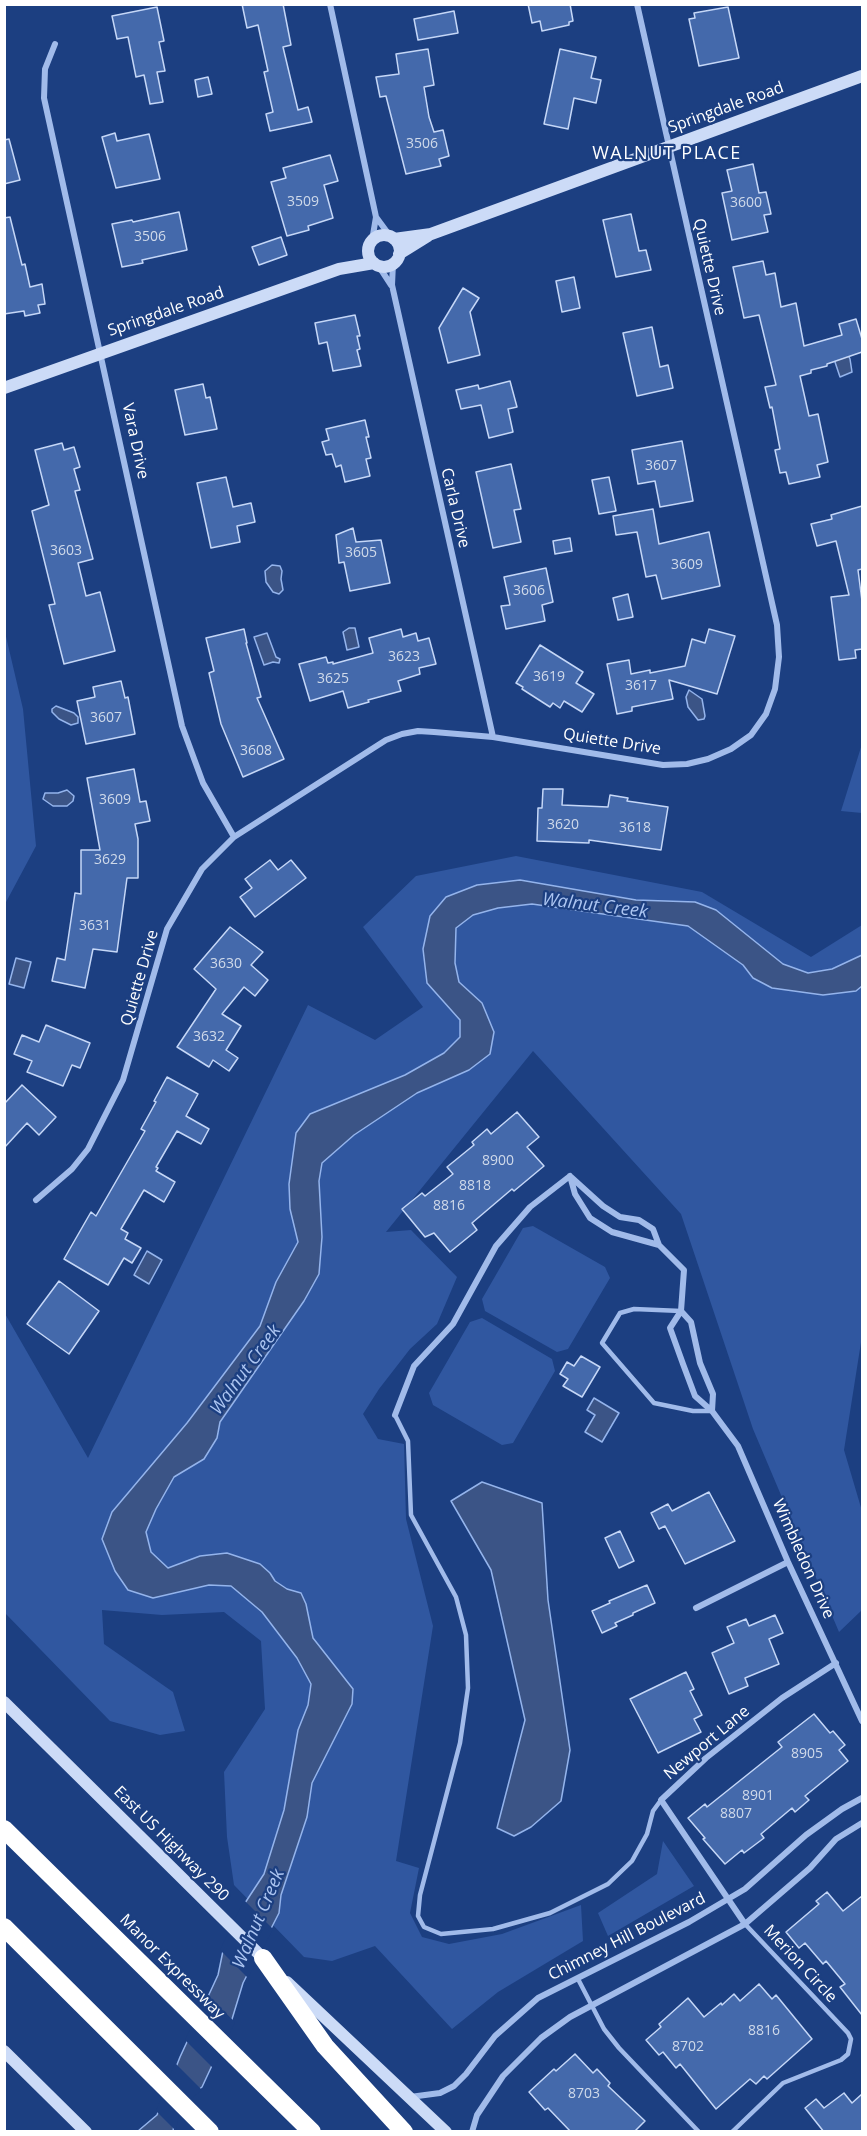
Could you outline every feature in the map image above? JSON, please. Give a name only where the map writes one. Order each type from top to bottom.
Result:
[{"type":"highway","name":"Manor Expressway","points":[[4,1829],[312,2132]]},
{"type":"highway","points":[[4,1927],[210,2132]]},
{"type":"highway","points":[[262,1958],[326,2046],[404,2132]]},
{"type":"street","points":[[330,4],[376,217],[370,245],[371,259],[376,264],[389,266],[396,259],[399,249],[376,217]]},
{"type":"street","name":"Quiette Drive","points":[[36,1200],[72,1169],[88,1149],[123,1080],[167,929],[202,869],[234,837],[386,740],[402,734],[434,732],[493,737],[663,765],[687,764],[708,759],[731,749],[751,735],[765,714],[775,689],[779,657],[777,626],[637,4]]},
{"type":"street","name":"Vara Drive","points":[[55,44],[45,69],[44,98],[183,726],[203,783],[234,837]]},
{"type":"street","name":"Springdale Road","points":[[396,259],[432,234],[862,76]]},
{"type":"street","name":"Springdale Road","points":[[392,238],[432,234]]},
{"type":"street","points":[[370,245],[380,235],[392,238]]},
{"type":"street","name":"Springdale Road","points":[[339,269],[370,245]]},
{"type":"street","name":"Carla Drive","points":[[396,259],[392,285],[493,737]]},
{"type":"street","name":"Springdale Road","points":[[4,388],[339,269],[376,264]]},
{"type":"street","name":"Carla Drive","points":[[376,264],[392,285]]},
{"type":"street","points":[[395,1415],[414,1366],[453,1324],[496,1246],[530,1207],[570,1176]]},
{"type":"street","name":"Wimbledon Drive","points":[[570,1176],[575,1194],[590,1218],[612,1232],[659,1245]]},
{"type":"street","name":"Wimbledon Drive","points":[[570,1176],[603,1206],[620,1217],[639,1220],[653,1229],[659,1245],[684,1270],[681,1311],[670,1328],[695,1396],[712,1411],[738,1446],[788,1562],[862,1721]]},
{"type":"street","name":"Wimbledon Drive","points":[[681,1311],[691,1322],[700,1363],[713,1394],[712,1411]]},
{"type":"street","points":[[696,1608],[788,1562]]},
{"type":"street","name":"Newport Lane","points":[[745,1924],[661,1800],[706,1758],[773,1705],[836,1663]]},
{"type":"street","name":"East US Highway 290","points":[[4,1702],[262,1958],[446,2132]]},
{"type":"street","name":"Chimney Hill Boulevard","points":[[409,2097],[440,2093],[454,2086],[495,2036],[538,1998],[689,1922],[745,1889],[806,1835],[842,1809],[862,1798]]},
{"type":"street","points":[[472,2132],[477,2115],[503,2076],[541,2038],[570,2017],[745,1924],[810,1868],[836,1839],[862,1823]]},
{"type":"street","points":[[4,2051],[86,2132]]},
{"type":"lane","points":[[681,1311],[634,1308],[620,1313],[602,1343],[654,1403],[693,1411],[712,1411]]},
{"type":"lane","points":[[395,1415],[408,1441],[411,1515],[456,1597],[466,1635],[468,1688],[460,1743],[420,1895],[418,1916],[424,1927],[441,1934],[493,1929],[550,1913],[608,1884],[632,1861],[647,1834],[653,1811],[661,1800]]},
{"type":"lane","name":"Merion Circle","points":[[732,2132],[783,2083],[841,2060],[848,2054],[851,2039],[848,2033],[745,1924]]},
{"type":"lane","points":[[578,1979],[604,2028],[619,2048],[699,2132]]},
{"type":"shaded area","points":[[4,628],[23,709],[36,846],[5,904]]},
{"type":"shaded area","points":[[862,744],[862,813],[841,811]]},
{"type":"shaded area","points":[[516,856],[702,892],[811,957],[862,925],[862,1336],[844,1450],[862,1511],[862,1610],[839,1632],[753,1429],[681,1214],[533,1051],[386,1232],[411,1230],[457,1277],[437,1324],[410,1349],[363,1414],[378,1439],[404,1444],[406,1519],[433,1626],[396,1861],[419,1868],[410,1913],[422,1937],[449,1944],[502,1934],[581,1905],[583,1941],[498,1992],[452,2029],[375,1946],[332,1961],[304,1957],[234,1885],[227,1837],[224,1772],[265,1709],[261,1641],[224,1612],[162,1615],[102,1610],[104,1644],[173,1692],[185,1731],[160,1735],[110,1721],[5,1613],[4,1312],[88,1458],[308,1005],[375,1040],[423,1007],[363,927],[416,876]]},
{"type":"shaded area","points":[[533,1226],[605,1267],[610,1278],[568,1349],[557,1352],[485,1311],[482,1299],[523,1228]]},
{"type":"shaded area","points":[[482,1318],[552,1359],[555,1371],[513,1443],[502,1445],[433,1405],[429,1393],[470,1322]]},
{"type":"shaded area","points":[[663,1841],[694,1886],[608,1936],[598,1913],[657,1874]]},
{"type":"water","points":[[844,346],[850,359],[852,372],[840,377],[831,350]]},
{"type":"water","points":[[272,565],[280,566],[282,571],[283,590],[279,594],[273,592],[266,582],[265,571]]},
{"type":"water","points":[[349,628],[355,628],[359,647],[347,650],[343,632]]},
{"type":"water","points":[[267,633],[276,657],[280,659],[279,663],[264,665],[254,637]]},
{"type":"water","points":[[689,690],[702,699],[704,719],[698,720],[688,707],[686,697]]},
{"type":"water","points":[[56,706],[74,713],[78,717],[78,723],[71,725],[59,719],[52,712]]},
{"type":"water","points":[[67,790],[74,796],[73,801],[67,806],[53,806],[43,799],[45,793]]},
{"type":"water","name":"Walnut Creek","points":[[520,880],[636,900],[695,902],[716,910],[783,964],[808,973],[832,969],[862,955],[862,986],[856,991],[823,995],[772,988],[753,978],[743,965],[688,926],[532,904],[498,908],[473,915],[456,928],[455,963],[459,982],[482,1003],[494,1032],[490,1054],[469,1070],[417,1093],[354,1135],[322,1163],[319,1181],[322,1237],[319,1274],[304,1301],[220,1422],[217,1438],[204,1459],[174,1477],[146,1532],[151,1552],[168,1568],[200,1556],[227,1553],[260,1564],[275,1581],[287,1589],[301,1593],[306,1604],[313,1638],[353,1689],[352,1704],[312,1783],[307,1817],[281,1895],[279,1913],[243,1983],[229,2029],[202,2087],[185,2100],[176,2112],[173,2131],[138,2131],[157,2115],[180,2057],[218,1975],[223,1951],[245,1903],[264,1874],[284,1810],[298,1730],[308,1705],[311,1684],[297,1658],[262,1612],[231,1586],[209,1585],[153,1598],[128,1590],[115,1571],[102,1539],[112,1512],[187,1423],[260,1326],[276,1282],[298,1242],[290,1209],[289,1184],[296,1133],[310,1114],[405,1075],[444,1053],[460,1037],[460,1020],[427,983],[423,949],[430,916],[446,897],[477,885]]},
{"type":"water","points":[[16,958],[31,962],[24,988],[9,984]]},
{"type":"water","points":[[147,1251],[162,1260],[149,1284],[134,1275]]},
{"type":"water","points":[[594,1398],[619,1413],[602,1442],[585,1432],[595,1415],[587,1410]]},
{"type":"water","points":[[482,1482],[542,1503],[548,1600],[570,1750],[561,1801],[531,1827],[514,1836],[497,1828],[525,1720],[491,1570],[451,1501]]},
{"type":"pier","points":[[244,1900],[273,1929],[248,1978],[220,1950]]},
{"type":"pier","points":[[206,1994],[235,2022],[214,2069],[185,2040]]},
{"type":"pier","points":[[175,2063],[202,2090],[187,2102],[179,2113],[176,2131],[156,2111]]},
{"type":"building","points":[[242,4],[283,4],[291,45],[283,47],[298,110],[308,107],[312,122],[270,131],[266,114],[273,112],[264,72],[268,71],[258,25],[247,28]]},
{"type":"building","points":[[528,4],[570,4],[573,21],[569,22],[569,25],[542,31],[540,21],[532,23]]},
{"type":"building","points":[[157,7],[164,41],[159,42],[165,71],[157,72],[163,102],[150,104],[144,75],[136,77],[128,37],[117,39],[112,16]]},
{"type":"building","points":[[728,7],[739,58],[699,66],[689,19],[695,18],[694,13]]},
{"type":"building","points":[[454,11],[458,33],[418,40],[414,19]]},
{"type":"building","points":[[428,49],[434,85],[424,87],[429,117],[434,132],[443,130],[449,156],[439,159],[441,166],[406,174],[386,96],[380,97],[376,77],[399,74],[396,54]]},
{"type":"building","points":[[560,49],[596,57],[591,78],[601,80],[596,103],[574,98],[568,129],[544,124]]},
{"type":"building","points":[[208,77],[212,94],[198,97],[195,80]]},
{"type":"building","points":[[115,133],[117,141],[149,134],[160,179],[116,188],[102,137]]},
{"type":"building","points":[[9,139],[20,180],[4,184],[4,140]]},
{"type":"building","points":[[330,155],[338,181],[324,185],[333,218],[308,226],[309,230],[287,236],[271,182],[286,178],[283,168]]},
{"type":"building","points":[[753,164],[759,193],[766,192],[771,214],[764,215],[768,232],[732,240],[722,193],[732,191],[727,170]]},
{"type":"building","points":[[179,212],[187,250],[122,267],[112,224]]},
{"type":"building","points":[[631,214],[639,251],[646,250],[651,270],[616,277],[603,220]]},
{"type":"building","points":[[10,217],[30,287],[42,284],[45,304],[38,305],[40,313],[25,316],[24,311],[4,314],[4,218]]},
{"type":"building","points":[[281,237],[287,255],[259,265],[252,247]]},
{"type":"building","points":[[763,261],[766,275],[775,273],[781,307],[796,303],[804,346],[842,335],[839,324],[856,319],[862,339],[862,352],[800,376],[809,416],[818,414],[828,462],[817,465],[820,477],[789,484],[786,472],[780,473],[775,450],[780,449],[772,407],[770,408],[765,387],[776,385],[759,315],[744,318],[733,267]]},
{"type":"building","points":[[574,277],[580,308],[562,312],[556,281]]},
{"type":"building","points":[[463,288],[479,298],[470,312],[480,355],[448,363],[439,328]]},
{"type":"building","points":[[355,315],[360,336],[357,336],[360,349],[357,350],[361,366],[333,371],[327,342],[319,344],[315,323]]},
{"type":"building","points":[[652,327],[660,367],[668,365],[673,388],[637,396],[623,333]]},
{"type":"building","points":[[510,381],[517,407],[508,409],[513,432],[489,438],[481,405],[461,409],[456,390],[478,385],[479,389]]},
{"type":"building","points":[[203,384],[206,398],[210,397],[217,429],[185,435],[175,390]]},
{"type":"building","points":[[365,420],[371,458],[366,459],[370,476],[345,482],[341,465],[336,467],[332,454],[326,455],[322,442],[329,440],[326,429]]},
{"type":"building","points":[[682,441],[693,501],[660,507],[655,481],[638,484],[632,450]]},
{"type":"building","points":[[62,443],[64,450],[74,447],[80,467],[74,469],[80,490],[75,491],[93,559],[78,563],[86,596],[100,592],[115,651],[64,664],[49,605],[55,604],[32,511],[49,505],[35,450]]},
{"type":"building","points":[[511,464],[521,509],[514,510],[521,542],[493,548],[476,472]]},
{"type":"building","points":[[226,477],[233,507],[251,503],[255,522],[237,526],[240,542],[211,548],[197,483]]},
{"type":"building","points":[[609,477],[616,511],[599,514],[592,480]]},
{"type":"building","points":[[862,506],[862,569],[858,570],[862,601],[862,649],[855,650],[856,658],[839,660],[831,597],[849,595],[836,541],[817,546],[811,524],[832,519],[831,515]]},
{"type":"building","points":[[653,509],[659,544],[709,532],[720,586],[662,599],[656,575],[646,577],[637,532],[616,535],[613,516]]},
{"type":"building","points":[[353,528],[356,542],[381,540],[390,583],[350,591],[344,562],[339,563],[336,535]]},
{"type":"building","points":[[570,538],[572,551],[555,554],[553,541]]},
{"type":"building","points":[[546,568],[553,602],[542,605],[545,621],[506,629],[501,606],[510,605],[504,577]]},
{"type":"building","points":[[628,594],[633,617],[618,620],[613,598]]},
{"type":"building","points":[[244,629],[261,697],[257,698],[284,759],[243,777],[221,724],[209,673],[214,671],[206,638]]},
{"type":"building","points":[[401,629],[403,637],[416,633],[418,641],[429,638],[436,664],[419,668],[420,674],[398,681],[401,691],[368,700],[369,702],[348,708],[343,691],[310,701],[299,664],[326,657],[328,663],[333,662],[333,664],[373,653],[369,638]]},
{"type":"building","points":[[709,629],[735,636],[717,694],[669,680],[673,699],[632,707],[632,711],[617,714],[607,664],[629,660],[631,674],[685,666],[692,639],[705,643]]},
{"type":"building","points":[[540,645],[583,672],[576,683],[594,694],[582,712],[564,701],[560,708],[553,703],[550,707],[516,683]]},
{"type":"building","points":[[121,681],[125,698],[128,697],[135,734],[86,744],[77,701],[95,697],[93,687]]},
{"type":"building","points":[[134,769],[140,802],[146,801],[150,821],[135,824],[138,839],[138,878],[127,878],[117,952],[93,949],[85,988],[52,981],[57,958],[65,960],[75,893],[81,894],[81,850],[100,850],[87,778]]},
{"type":"building","points":[[543,789],[563,789],[562,805],[608,807],[610,795],[628,798],[627,801],[668,807],[661,850],[589,840],[589,843],[537,841],[538,808],[542,808]]},
{"type":"building","points":[[270,860],[278,870],[291,860],[306,878],[255,917],[240,897],[252,888],[245,879]]},
{"type":"building","points":[[230,927],[263,952],[251,965],[268,980],[255,996],[244,987],[222,1014],[241,1026],[226,1050],[238,1058],[229,1071],[213,1060],[209,1067],[177,1047],[216,989],[194,969]]},
{"type":"building","points":[[46,1025],[90,1043],[80,1068],[72,1065],[63,1086],[27,1072],[32,1061],[14,1054],[22,1035],[39,1042]]},
{"type":"building","points":[[167,1077],[198,1094],[186,1116],[209,1129],[201,1144],[177,1131],[156,1167],[158,1168],[156,1171],[175,1182],[164,1202],[144,1190],[121,1229],[128,1233],[125,1239],[141,1248],[132,1263],[124,1258],[108,1285],[64,1259],[91,1212],[96,1216],[145,1131],[141,1129]]},
{"type":"building","points":[[22,1085],[56,1117],[39,1135],[27,1123],[4,1148],[4,1104]]},
{"type":"building","points":[[517,1112],[539,1137],[527,1147],[544,1166],[514,1191],[512,1189],[472,1223],[477,1230],[450,1252],[434,1233],[425,1237],[402,1209],[422,1193],[425,1196],[453,1174],[447,1167],[474,1145],[472,1142],[487,1129],[491,1134]]},
{"type":"building","points":[[59,1281],[99,1311],[69,1354],[27,1324]]},
{"type":"building","points":[[581,1356],[600,1367],[582,1397],[563,1386],[568,1379],[560,1374],[567,1362],[574,1366]]},
{"type":"building","points":[[709,1492],[735,1541],[685,1564],[665,1526],[659,1529],[651,1513],[668,1504],[672,1511]]},
{"type":"building","points":[[620,1531],[634,1561],[619,1568],[605,1538]]},
{"type":"building","points":[[647,1585],[655,1603],[615,1623],[617,1626],[602,1633],[592,1611]]},
{"type":"building","points":[[775,1615],[783,1633],[769,1639],[779,1664],[745,1678],[748,1686],[729,1694],[712,1653],[734,1643],[727,1627],[746,1619],[749,1626]]},
{"type":"building","points":[[686,1672],[694,1689],[690,1691],[702,1715],[694,1719],[701,1732],[658,1753],[630,1699]]},
{"type":"building","points":[[814,1714],[830,1733],[833,1731],[845,1745],[839,1750],[848,1761],[805,1796],[809,1800],[795,1812],[792,1808],[761,1834],[764,1838],[744,1853],[742,1850],[725,1864],[688,1818],[705,1804],[707,1807],[782,1747],[778,1742]]},
{"type":"building","points":[[827,1892],[843,1911],[862,1896],[862,2015],[840,1987],[845,1984],[826,1961],[823,1964],[805,1943],[799,1948],[786,1932],[819,1904],[816,1901]]},
{"type":"building","points":[[759,1984],[772,1999],[776,1995],[812,2039],[767,2079],[764,2076],[756,2084],[750,2079],[716,2109],[680,2064],[676,2068],[663,2052],[659,2055],[646,2040],[661,2027],[659,2024],[688,1998],[704,2017],[734,1994],[740,2001]]},
{"type":"building","points":[[575,2054],[593,2073],[597,2069],[610,2083],[608,2086],[645,2121],[634,2132],[571,2132],[548,2108],[545,2110],[529,2092],[554,2069],[556,2071]]},
{"type":"building","points":[[844,2093],[852,2103],[862,2094],[862,2132],[824,2132],[805,2108],[816,2099],[824,2108]]},
{"type":"district","name":"WALNUT PLACE","points":[[667,154]]}]
